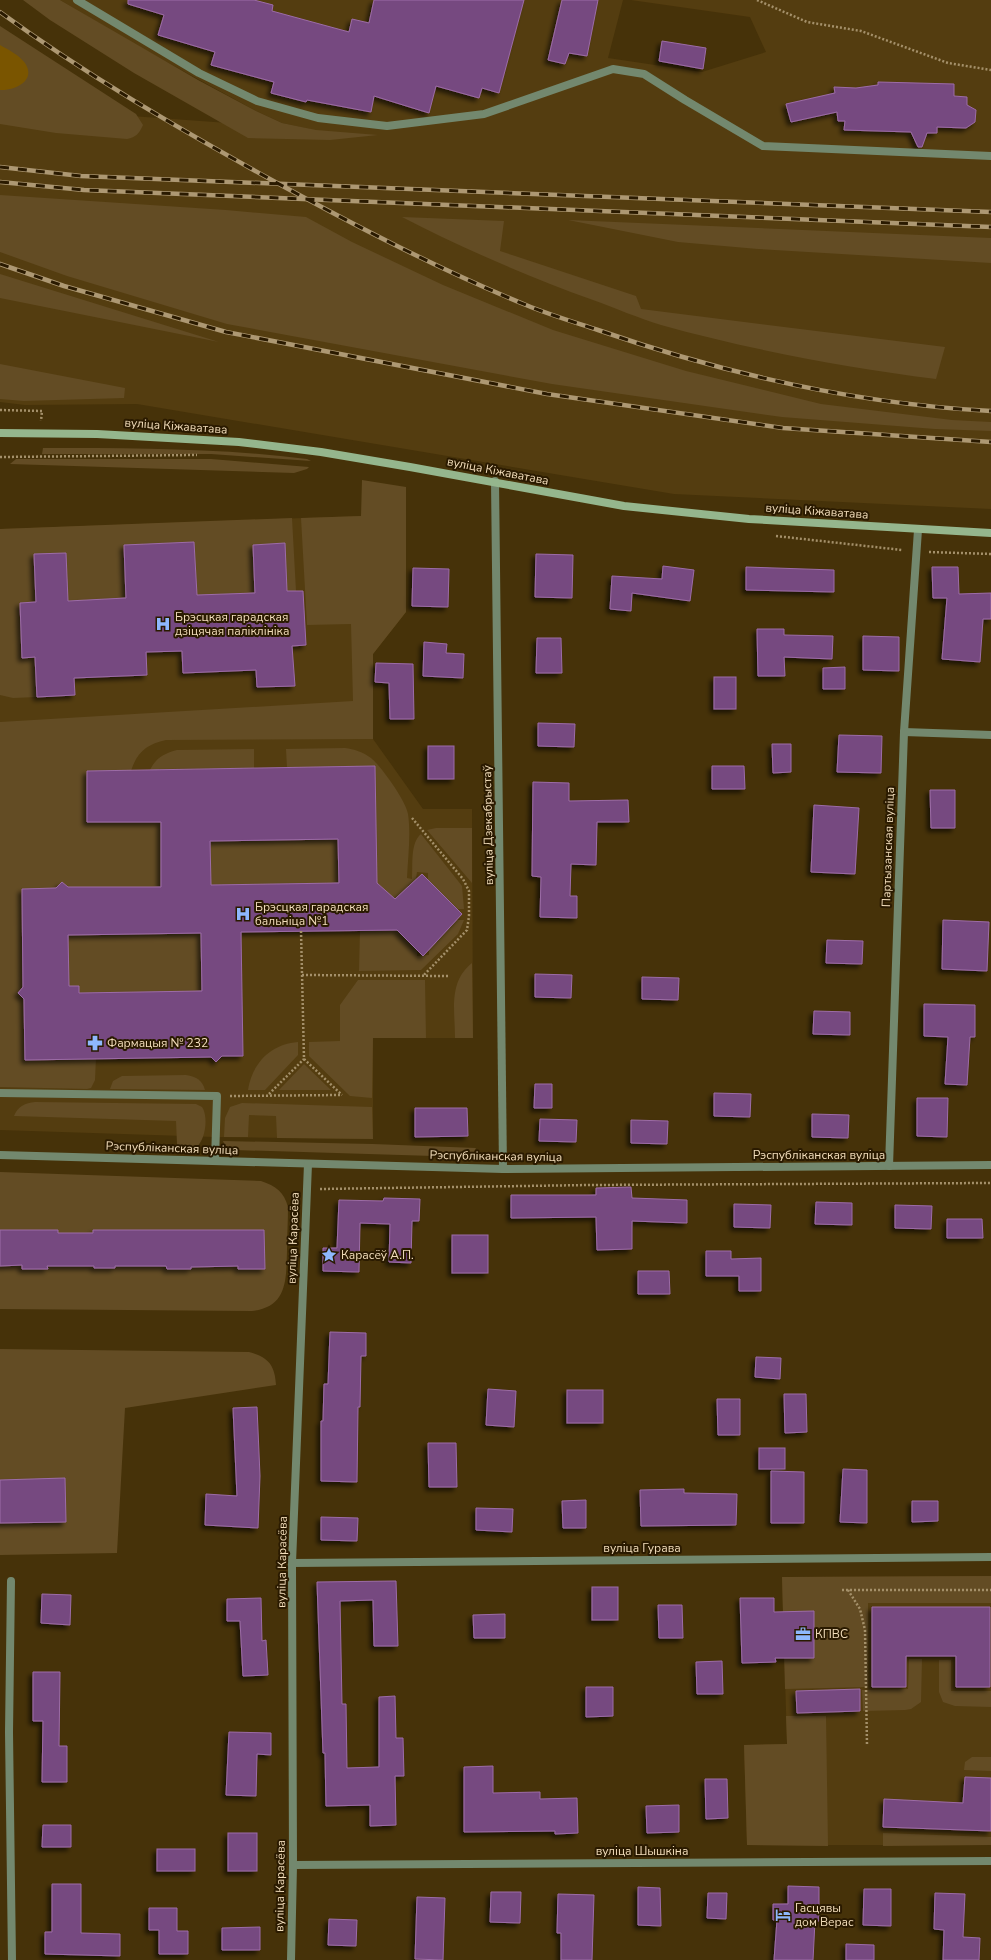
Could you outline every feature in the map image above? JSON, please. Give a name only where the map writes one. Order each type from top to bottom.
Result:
[{"type":"main road","name":"вуліца Кіжаватава","points":[[0,433],[97,434],[239,442],[328,454],[495,481],[624,506],[684,514],[918,530],[991,533]]},
{"type":"street","points":[[77,0],[199,73],[257,100],[318,118],[387,126],[484,114],[613,69],[644,74],[763,146],[991,156]]},
{"type":"street","name":"вуліца Дзекабрыстаў","points":[[495,481],[503,1169]]},
{"type":"street","name":"Партызанская вуліца","points":[[889,1166],[904,732],[918,530]]},
{"type":"street","points":[[904,732],[991,735]]},
{"type":"street","points":[[0,1093],[217,1096],[215,1161]]},
{"type":"street","name":"Рэспубліканская вуліца","points":[[0,1154],[503,1169],[991,1166]]},
{"type":"street","name":"вуліца Карасёва","points":[[291,1960],[293,1864],[292,1563],[308,1164]]},
{"type":"street","name":"вуліца Гурава","points":[[292,1563],[991,1557]]},
{"type":"street","points":[[12,1581],[9,1732],[12,1960]]},
{"type":"street","name":"вуліца Шышкіна","points":[[293,1864],[991,1861]]},
{"type":"path","points":[[757,0],[808,22],[861,31],[948,63],[991,70]]},
{"type":"path","points":[[412,818],[463,879],[469,891],[469,916],[467,930],[423,976]]},
{"type":"path","points":[[217,1096],[342,1095],[304,1059],[301,931]]},
{"type":"path","points":[[302,975],[448,976]]},
{"type":"path","points":[[268,1095],[304,1059]]},
{"type":"path","points":[[307,1189],[598,1185],[991,1183]]},
{"type":"path","points":[[842,1590],[991,1590]]},
{"type":"path","points":[[848,1590],[860,1609],[865,1630],[867,1745]]},
{"type":"shaded area","points":[[23,0],[60,0],[198,80],[282,123],[316,130],[378,135],[330,140],[248,138],[134,73],[50,20]]},
{"type":"shaded area","points":[[60,0],[623,0],[608,58],[702,72],[766,52],[750,17],[631,0],[991,0],[991,509],[674,494],[137,404],[25,405],[0,402],[0,95],[89,113],[310,129],[282,123],[256,111],[134,44]]},
{"type":"shaded area","points":[[0,26],[136,114],[143,125],[139,133],[127,139],[56,133],[0,124]]},
{"type":"shaded area","points":[[0,45],[20,58],[28,69],[26,80],[22,84],[12,89],[0,90]]},
{"type":"shaded area","points":[[0,195],[226,210],[306,217],[352,242],[443,285],[553,330],[686,371],[821,404],[952,420],[991,422],[991,431],[935,429],[782,417],[552,384],[227,324],[67,276],[0,252]]},
{"type":"shaded area","points":[[402,217],[504,221],[500,251],[636,296],[641,309],[945,347],[936,379],[797,357],[695,334],[652,322],[520,272],[472,251]]},
{"type":"shaded area","points":[[568,220],[991,238],[991,263],[758,249],[678,242]]},
{"type":"shaded area","points":[[0,274],[219,342],[0,298]]},
{"type":"shaded area","points":[[0,364],[125,388],[124,398],[24,401],[0,399]]},
{"type":"shaded area","points":[[43,448],[208,451],[274,455],[307,459],[311,461],[211,454],[42,454]]},
{"type":"shaded area","points":[[16,459],[211,459],[309,467],[294,473],[10,464]]},
{"type":"shaded area","points":[[362,480],[406,487],[406,612],[373,654],[373,739],[166,740],[153,744],[144,750],[136,759],[131,771],[87,771],[87,822],[161,822],[161,887],[68,887],[62,882],[56,888],[22,889],[23,987],[18,993],[24,999],[25,1059],[96,1058],[95,1080],[91,1088],[87,1089],[0,1087],[0,722],[353,701],[351,624],[307,625],[301,518],[361,516]]},
{"type":"shaded area","points":[[361,516],[406,612],[373,654],[373,739],[423,809],[472,809],[473,1038],[373,1038],[373,1139],[215,1137],[0,1130],[0,529]]},
{"type":"shaded area","points":[[292,518],[296,591],[287,592],[284,543],[253,545],[255,593],[197,595],[194,542],[143,544],[126,598],[20,603],[22,657],[35,657],[37,697],[13,698],[0,695],[0,529]]},
{"type":"shaded area","points":[[345,748],[358,751],[371,758],[387,776],[403,801],[408,814],[409,822],[407,878],[412,879],[412,861],[415,843],[421,834],[462,886],[464,909],[458,909],[428,880],[428,873],[417,872],[416,879],[386,908],[382,887],[377,883],[375,766],[287,768],[286,749]]},
{"type":"shaded area","points":[[254,749],[254,768],[159,769],[159,798],[147,778],[154,763],[158,759],[177,750]]},
{"type":"shaded area","points":[[436,828],[472,828],[472,883],[427,830]]},
{"type":"shaded area","points":[[337,839],[339,883],[211,885],[210,841]]},
{"type":"shaded area","points":[[385,918],[417,949],[417,956],[429,955],[429,949],[456,920],[464,920],[458,934],[421,970],[359,971],[360,931],[378,930]]},
{"type":"shaded area","points":[[201,933],[203,991],[79,993],[79,986],[69,986],[68,935]]},
{"type":"shaded area","points":[[472,963],[473,1038],[455,1038],[454,998],[456,988],[464,971]]},
{"type":"shaded area","points":[[358,980],[425,980],[426,1038],[373,1038],[372,1098],[350,1096],[309,1056],[309,1042],[340,1041],[340,1005]]},
{"type":"shaded area","points":[[298,1042],[298,1055],[265,1090],[248,1090],[254,1071],[258,1063],[264,1057],[279,1047]]},
{"type":"shaded area","points":[[304,1064],[331,1090],[279,1090]]},
{"type":"shaded area","points":[[186,1075],[198,1080],[205,1090],[110,1089],[113,1081],[122,1076]]},
{"type":"shaded area","points":[[35,1102],[196,1104],[202,1107],[205,1113],[205,1129],[199,1144],[194,1149],[187,1151],[179,1148],[177,1144],[176,1121],[14,1116],[22,1106]]},
{"type":"shaded area","points":[[242,1103],[372,1107],[373,1139],[277,1138],[276,1116],[249,1115],[248,1137],[224,1137],[225,1118],[230,1107]]},
{"type":"shaded area","points":[[223,1141],[476,1148],[473,1154],[466,1157],[234,1150],[226,1148]]},
{"type":"shaded area","points":[[0,1172],[261,1181],[266,1183],[279,1190],[288,1207],[286,1272],[283,1290],[279,1298],[273,1304],[252,1311],[0,1309]]},
{"type":"shaded area","points":[[0,1349],[249,1352],[266,1359],[274,1372],[276,1385],[125,1408],[117,1553],[0,1555]]},
{"type":"shaded area","points":[[991,1576],[991,1845],[747,1845],[744,1745],[787,1744],[782,1577]]},
{"type":"shaded area","points":[[991,1576],[991,1603],[868,1603],[868,1687],[785,1689],[782,1577]]},
{"type":"shaded area","points":[[909,1659],[922,1659],[921,1702],[911,1709],[905,1710],[863,1711],[862,1690],[908,1689]]},
{"type":"shaded area","points":[[939,1660],[951,1660],[951,1691],[991,1691],[991,1707],[955,1706],[943,1702],[939,1692]]},
{"type":"shaded area","points":[[786,1716],[826,1716],[828,1846],[747,1845],[744,1745],[787,1744]]},
{"type":"shaded area","points":[[972,1757],[991,1757],[991,1771],[964,1770],[965,1762]]},
{"type":"shaded area","points":[[883,1833],[991,1837],[991,1845],[883,1846]]},
{"type":"building","points":[[128,0],[254,0],[273,5],[272,11],[349,32],[352,19],[369,23],[374,0],[524,0],[499,93],[482,88],[479,98],[436,86],[429,113],[374,96],[371,112],[307,100],[306,102],[271,93],[274,82],[211,65],[215,52],[158,35],[164,15],[128,4]]},
{"type":"building","points":[[562,0],[598,0],[587,56],[569,53],[565,64],[548,60]]},
{"type":"building","points":[[662,41],[706,48],[703,69],[659,61]]},
{"type":"building","points":[[878,82],[954,84],[954,96],[967,97],[967,105],[976,110],[975,122],[966,128],[937,127],[937,133],[927,133],[922,147],[918,147],[911,132],[844,130],[845,121],[838,121],[837,112],[791,122],[786,104],[835,93],[834,87],[856,88],[878,85]]},
{"type":"building","name":"Брэсцкая гарадская дзіцячая паліклініка","points":[[194,542],[197,595],[255,593],[253,545],[285,543],[287,591],[303,591],[306,645],[292,646],[295,686],[257,687],[256,670],[183,673],[182,651],[146,652],[147,675],[74,678],[75,695],[37,697],[35,657],[22,658],[20,603],[36,602],[34,554],[66,553],[68,601],[126,598],[124,545]]},
{"type":"building","points":[[536,554],[573,555],[572,598],[535,597]]},
{"type":"building","points":[[663,566],[694,570],[690,601],[632,593],[631,611],[610,609],[612,576],[662,579]]},
{"type":"building","points":[[746,567],[834,570],[834,592],[746,590]]},
{"type":"building","points":[[932,567],[958,567],[959,594],[991,593],[991,619],[983,619],[980,662],[942,659],[947,598],[933,598]]},
{"type":"building","points":[[413,568],[449,569],[448,607],[412,606]]},
{"type":"building","points":[[757,629],[784,629],[784,635],[833,636],[832,659],[784,657],[785,676],[758,676]]},
{"type":"building","points":[[863,636],[899,637],[899,671],[863,670]]},
{"type":"building","points":[[537,638],[561,638],[562,673],[536,673]]},
{"type":"building","points":[[424,642],[447,644],[446,653],[464,654],[463,678],[423,676]]},
{"type":"building","points":[[376,663],[413,664],[414,719],[390,719],[389,683],[375,682]]},
{"type":"building","points":[[845,667],[845,689],[823,689],[823,668]]},
{"type":"building","points":[[714,677],[736,677],[736,709],[714,709]]},
{"type":"building","points":[[538,723],[575,724],[574,747],[538,746]]},
{"type":"building","points":[[839,735],[882,736],[881,773],[837,772]]},
{"type":"building","points":[[772,744],[791,744],[791,772],[773,773]]},
{"type":"building","points":[[428,746],[454,746],[454,779],[428,779]]},
{"type":"building","name":"Брэсцкая гарадская бальніца №1","points":[[375,766],[377,883],[395,899],[422,874],[462,914],[423,956],[397,930],[241,932],[243,1056],[222,1056],[216,1062],[211,1057],[25,1060],[24,999],[18,993],[23,987],[22,889],[56,888],[62,882],[68,887],[161,887],[161,822],[87,822],[87,771]],"holes":[[[338,839],[339,883],[211,885],[210,841]],[[201,933],[202,991],[79,993],[79,986],[69,986],[68,935]]]},
{"type":"building","points":[[712,766],[744,766],[745,789],[712,789]]},
{"type":"building","points":[[533,782],[569,783],[569,801],[628,800],[629,822],[597,822],[596,865],[571,864],[570,896],[577,896],[577,918],[540,917],[541,877],[532,876]]},
{"type":"building","points":[[930,790],[955,790],[955,828],[931,828]]},
{"type":"building","points":[[814,805],[859,808],[855,874],[811,872]]},
{"type":"building","points":[[943,920],[989,922],[987,971],[942,969]]},
{"type":"building","points":[[827,940],[863,941],[862,964],[826,963]]},
{"type":"building","points":[[535,974],[572,975],[571,998],[535,997]]},
{"type":"building","points":[[642,977],[679,978],[678,1000],[642,999]]},
{"type":"building","points":[[924,1004],[975,1005],[975,1037],[970,1037],[967,1085],[945,1084],[948,1037],[924,1036]]},
{"type":"building","points":[[814,1011],[850,1012],[850,1035],[813,1034]]},
{"type":"building","points":[[535,1084],[552,1084],[552,1108],[534,1108]]},
{"type":"building","points":[[714,1093],[751,1094],[750,1117],[714,1116]]},
{"type":"building","points":[[917,1098],[948,1098],[947,1137],[917,1136]]},
{"type":"building","points":[[415,1108],[467,1108],[468,1136],[415,1137]]},
{"type":"building","points":[[812,1114],[849,1115],[848,1138],[812,1137]]},
{"type":"building","points":[[540,1119],[577,1120],[576,1142],[539,1141]]},
{"type":"building","points":[[631,1120],[668,1121],[667,1144],[631,1143]]},
{"type":"building","points":[[631,1187],[632,1198],[687,1200],[687,1223],[632,1221],[632,1249],[597,1250],[596,1217],[511,1218],[511,1195],[596,1195],[596,1188]]},
{"type":"building","points":[[384,1198],[420,1199],[419,1221],[412,1221],[411,1263],[389,1262],[390,1224],[360,1223],[359,1272],[323,1271],[323,1248],[337,1248],[339,1200],[383,1201]]},
{"type":"building","points":[[816,1202],[852,1203],[852,1225],[815,1224]]},
{"type":"building","points":[[734,1204],[771,1205],[770,1228],[734,1227]]},
{"type":"building","points":[[895,1205],[932,1206],[931,1229],[895,1228]]},
{"type":"building","points":[[947,1219],[982,1219],[983,1238],[947,1238]]},
{"type":"building","points":[[0,1230],[58,1230],[58,1233],[93,1233],[93,1230],[264,1230],[265,1269],[238,1269],[238,1266],[167,1269],[166,1266],[115,1266],[115,1268],[94,1268],[94,1266],[47,1266],[48,1269],[22,1269],[22,1265],[0,1266]]},
{"type":"building","points":[[452,1235],[488,1235],[488,1273],[452,1273]]},
{"type":"building","points":[[706,1251],[731,1251],[731,1259],[761,1258],[761,1291],[739,1291],[739,1276],[706,1276]]},
{"type":"building","points":[[638,1271],[669,1271],[670,1294],[638,1294]]},
{"type":"building","points":[[330,1332],[366,1333],[366,1356],[361,1356],[360,1407],[358,1407],[357,1482],[321,1481],[321,1421],[323,1421],[324,1384],[328,1384]]},
{"type":"building","points":[[756,1357],[781,1358],[780,1379],[755,1377]]},
{"type":"building","points":[[488,1389],[516,1391],[514,1427],[486,1425]]},
{"type":"building","points":[[567,1390],[603,1390],[603,1423],[567,1423]]},
{"type":"building","points":[[784,1394],[806,1394],[807,1432],[785,1433]]},
{"type":"building","points":[[717,1399],[740,1399],[740,1435],[718,1435]]},
{"type":"building","points":[[257,1407],[260,1476],[258,1528],[205,1525],[206,1494],[237,1496],[233,1408]]},
{"type":"building","points":[[428,1443],[456,1443],[457,1487],[429,1487]]},
{"type":"building","points":[[759,1448],[785,1448],[785,1469],[759,1469]]},
{"type":"building","points":[[843,1469],[867,1470],[867,1523],[840,1522]]},
{"type":"building","points":[[771,1471],[804,1472],[804,1523],[771,1523]]},
{"type":"building","points":[[65,1478],[66,1522],[0,1523],[0,1480]]},
{"type":"building","points":[[684,1489],[684,1493],[737,1494],[736,1525],[641,1526],[640,1490]]},
{"type":"building","points":[[586,1500],[586,1528],[563,1528],[562,1501]]},
{"type":"building","points":[[912,1501],[938,1501],[938,1521],[912,1522]]},
{"type":"building","points":[[476,1508],[513,1509],[512,1532],[476,1530]]},
{"type":"building","points":[[321,1517],[358,1518],[357,1541],[321,1540]]},
{"type":"building","points":[[396,1581],[398,1646],[374,1646],[373,1600],[340,1601],[342,1704],[346,1704],[347,1768],[379,1767],[379,1697],[395,1696],[396,1738],[403,1738],[404,1776],[395,1776],[396,1825],[370,1826],[370,1805],[326,1806],[317,1582]]},
{"type":"building","points":[[592,1587],[618,1587],[618,1620],[592,1620]]},
{"type":"building","points":[[42,1594],[71,1595],[70,1625],[41,1623]]},
{"type":"building","points":[[261,1598],[262,1641],[266,1640],[268,1675],[243,1676],[240,1621],[227,1621],[227,1599]]},
{"type":"building","points":[[740,1598],[774,1598],[774,1612],[814,1611],[814,1658],[775,1658],[776,1662],[742,1663]]},
{"type":"building","points":[[658,1605],[682,1605],[683,1638],[659,1638]]},
{"type":"building","points":[[872,1607],[990,1607],[990,1687],[956,1687],[956,1656],[906,1656],[906,1687],[872,1687]]},
{"type":"building","points":[[505,1614],[505,1638],[474,1638],[473,1615]]},
{"type":"building","points":[[722,1661],[723,1694],[697,1694],[696,1662]]},
{"type":"building","points":[[33,1672],[60,1672],[59,1746],[67,1746],[67,1782],[42,1782],[43,1721],[33,1721]]},
{"type":"building","points":[[586,1687],[613,1687],[613,1716],[586,1717]]},
{"type":"building","points":[[860,1689],[860,1711],[797,1713],[796,1691]]},
{"type":"building","points":[[229,1732],[271,1733],[271,1755],[257,1754],[256,1796],[226,1795]]},
{"type":"building","points":[[493,1766],[493,1793],[540,1792],[540,1799],[577,1798],[578,1833],[555,1834],[555,1831],[464,1832],[464,1767]]},
{"type":"building","points":[[965,1777],[991,1778],[991,1831],[883,1827],[884,1799],[963,1803]]},
{"type":"building","points":[[705,1779],[727,1779],[728,1818],[706,1819]]},
{"type":"building","points":[[679,1805],[679,1832],[647,1833],[646,1806]]},
{"type":"building","points":[[43,1825],[71,1825],[71,1847],[42,1847]]},
{"type":"building","points":[[228,1833],[257,1833],[257,1871],[228,1871]]},
{"type":"building","points":[[157,1849],[195,1849],[195,1871],[157,1871]]},
{"type":"building","points":[[52,1884],[81,1884],[81,1933],[120,1934],[120,1956],[45,1954],[45,1932],[52,1932]]},
{"type":"building","points":[[788,1886],[819,1887],[819,1921],[815,1921],[813,1960],[774,1960],[777,1920],[773,1920],[773,1904],[788,1904]]},
{"type":"building","points":[[638,1887],[660,1888],[661,1926],[638,1925]]},
{"type":"building","points":[[864,1889],[891,1889],[891,1926],[863,1925]]},
{"type":"building","points":[[491,1892],[521,1892],[520,1923],[490,1922]]},
{"type":"building","points":[[708,1893],[727,1893],[726,1919],[707,1918]]},
{"type":"building","points":[[935,1893],[965,1894],[963,1937],[980,1938],[979,1960],[943,1960],[944,1930],[934,1929]]},
{"type":"building","points":[[558,1894],[594,1895],[592,1960],[561,1960],[561,1933],[557,1933]]},
{"type":"building","points":[[417,1897],[445,1898],[443,1960],[415,1959]]},
{"type":"building","points":[[149,1908],[177,1908],[177,1931],[188,1931],[188,1954],[159,1954],[159,1930],[149,1930]]},
{"type":"building","points":[[329,1919],[357,1920],[356,1946],[328,1945]]},
{"type":"building","points":[[260,1927],[260,1950],[222,1950],[222,1928]]},
{"type":"building","points":[[846,1944],[874,1945],[874,1960],[846,1960]]},
{"type":"railway","points":[[0,12],[65,57],[131,99],[268,178],[396,245],[460,276],[526,305],[646,346],[743,373],[841,394],[891,402],[991,411]]},
{"type":"railway","points":[[0,167],[81,176],[991,212]]},
{"type":"railway","points":[[0,182],[84,190],[991,227]]},
{"type":"railway","points":[[0,264],[64,286],[226,332],[547,394],[783,428],[991,442]]},
{"type":"place","name":"Брэсцкая гарадская дзіцячая паліклініка","points":[[163,624]]},
{"type":"place","name":"Брэсцкая гарадская бальніца №1","points":[[243,914]]},
{"type":"place","name":"Фармацыя № 232","points":[[95,1043]]},
{"type":"place","name":"Карасёў А.П.","points":[[329,1255]]},
{"type":"place","name":"КПВС","points":[[803,1634]]},
{"type":"place","name":"Гасцявы дом Верас","points":[[783,1915]]}]
